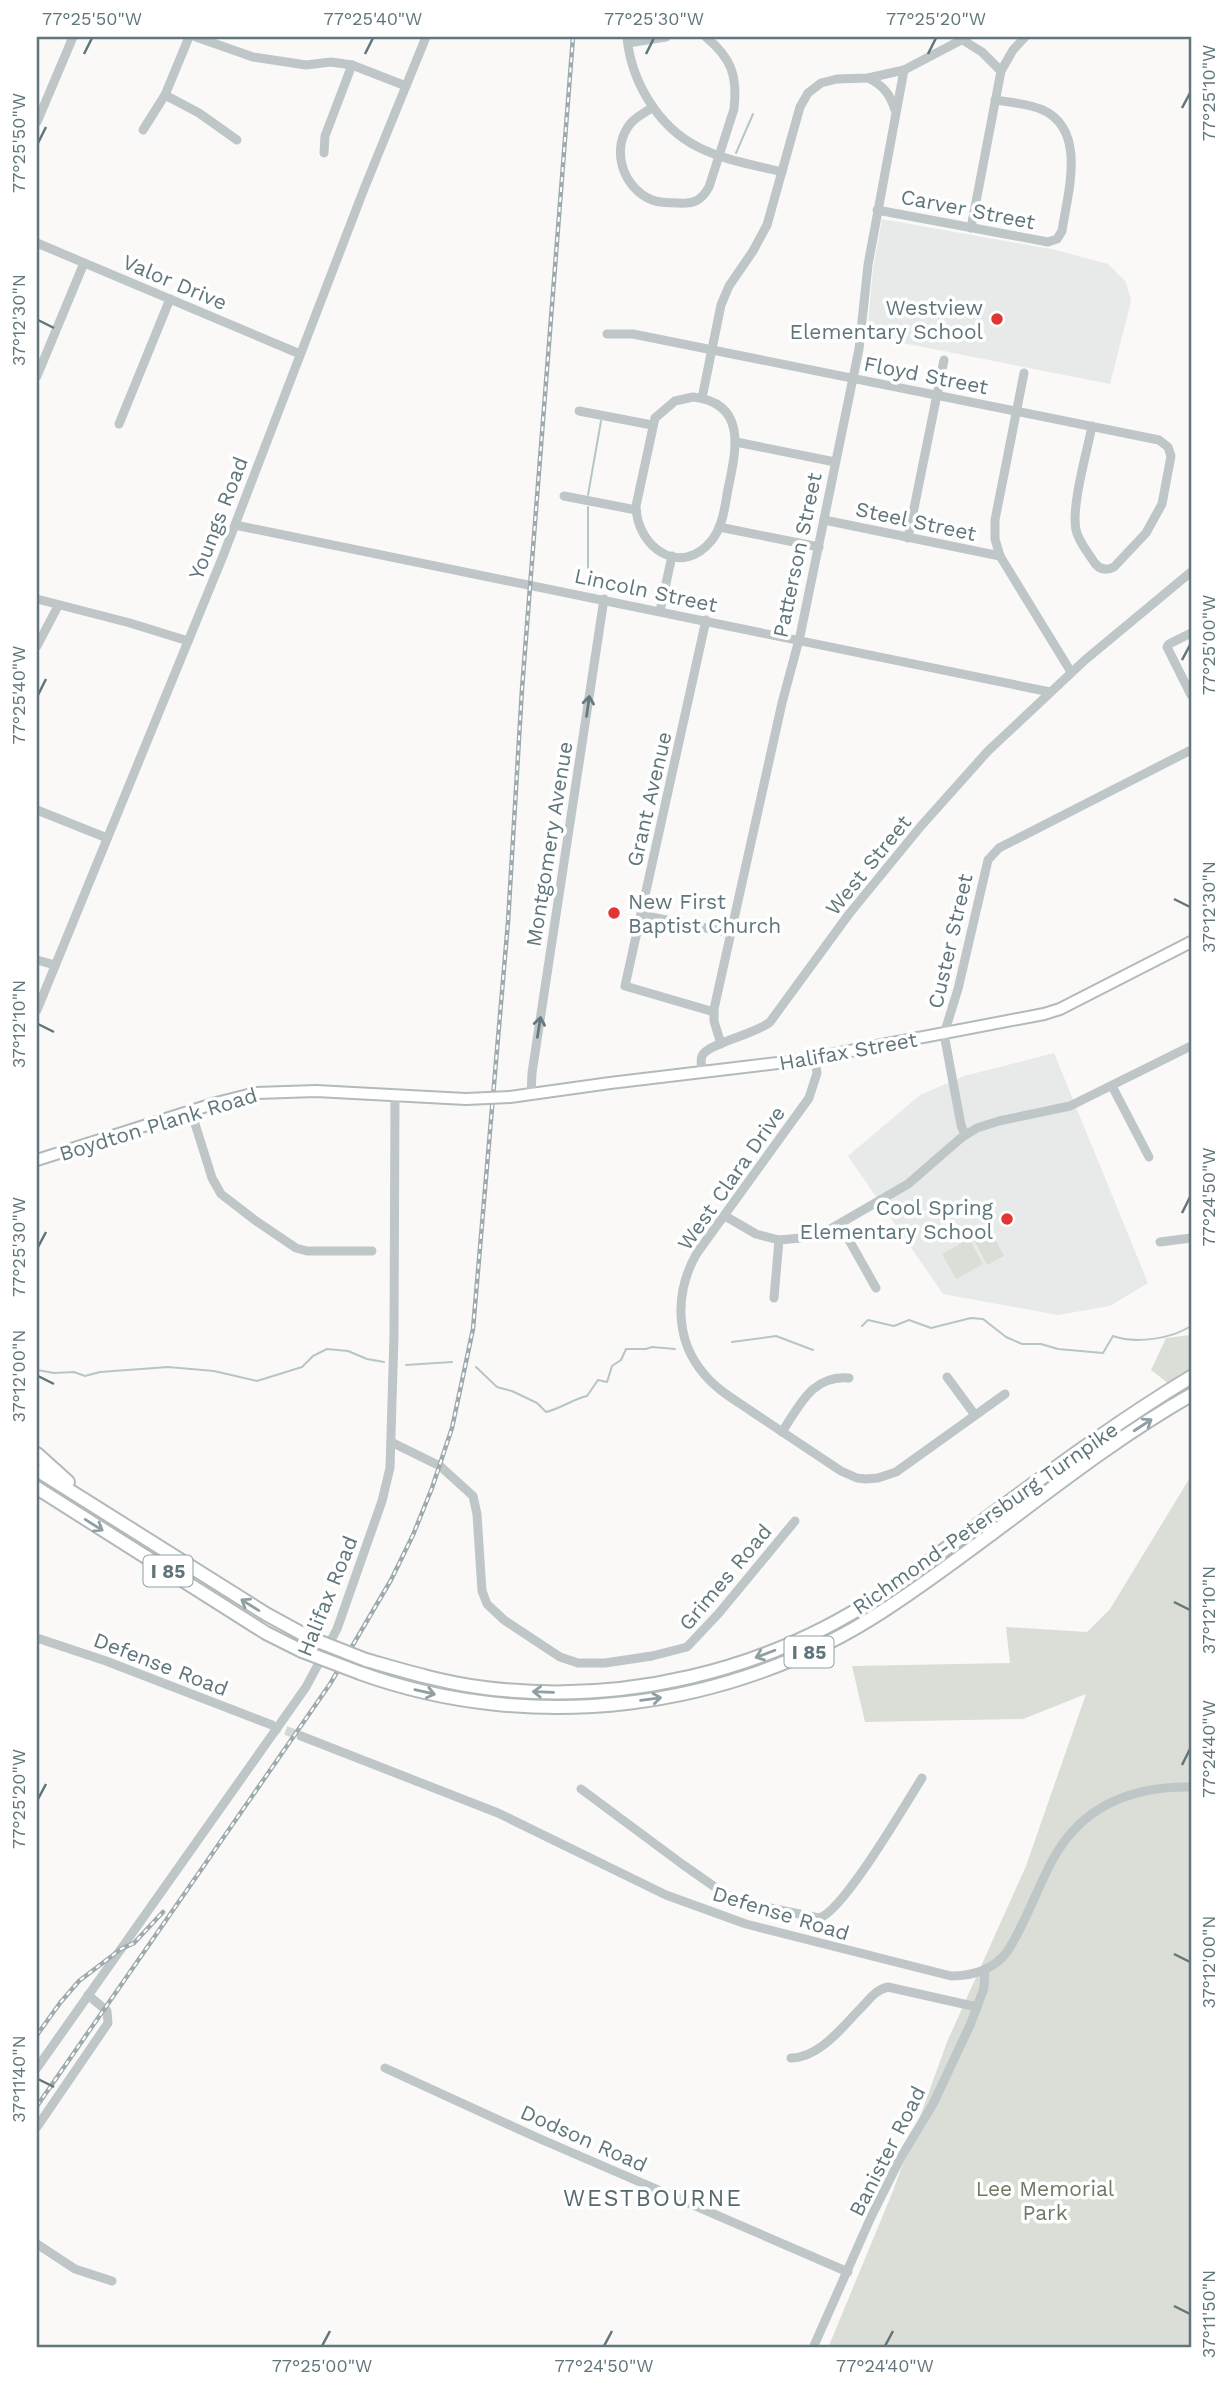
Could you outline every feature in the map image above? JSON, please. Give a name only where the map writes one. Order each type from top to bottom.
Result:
[{"type":"highway","name":"Richmond-Petersburg Turnpike","points":[[37,1469],[266,1614],[310,1637],[366,1660],[460,1684],[499,1689],[557,1692],[644,1686],[704,1674],[746,1661],[814,1633],[880,1596],[1107,1431],[1191,1377]]},
{"type":"highway","name":"Richmond-Petersburg Turnpike","points":[[37,1488],[266,1633],[302,1651],[359,1673],[393,1685],[458,1699],[511,1706],[611,1705],[686,1694],[751,1675],[819,1648],[882,1612],[1107,1450],[1191,1395]]},
{"type":"highway","points":[[37,1454],[115,1518]]},
{"type":"highway","points":[[37,1495],[71,1510]]},
{"type":"main road","name":"Halifax Street","points":[[489,1098],[531,1095],[815,1058],[1060,1009],[1191,943]]},
{"type":"main road","name":"Boydton Plank Road","points":[[37,1160],[237,1097],[271,1091],[489,1098]]},
{"type":"street","points":[[37,122],[73,37]]},
{"type":"street","points":[[143,130],[165,95],[189,37]]},
{"type":"street","points":[[195,37],[234,52],[263,59],[306,65],[331,62],[352,65],[406,86]]},
{"type":"street","name":"Youngs Road","points":[[37,1010],[235,525],[426,37]]},
{"type":"street","points":[[666,37],[627,40],[635,72],[653,107],[699,148],[782,172]]},
{"type":"street","points":[[653,107],[635,119],[627,129],[620,155],[625,174],[646,197],[656,201],[695,202],[709,187],[735,98],[730,63],[706,37]]},
{"type":"street","points":[[971,228],[1001,71],[1013,50],[1025,37]]},
{"type":"street","points":[[702,398],[724,296],[761,238],[800,107],[808,93],[814,87],[830,80],[868,78],[904,70],[964,38],[1001,71]]},
{"type":"street","points":[[324,153],[325,136],[352,65]]},
{"type":"street","name":"Patterson Street","points":[[721,1044],[714,1012],[819,547],[853,378],[863,321],[866,274],[904,70]]},
{"type":"street","points":[[868,78],[879,83],[886,91],[896,112]]},
{"type":"street","points":[[165,95],[199,113],[237,140]]},
{"type":"street","name":"Carver Street","points":[[877,210],[1053,242],[1062,231],[1072,157],[1069,140],[1060,124],[1048,113],[1032,106],[995,100]]},
{"type":"street","name":"Valor Drive","points":[[37,243],[300,354]]},
{"type":"street","points":[[37,376],[84,263]]},
{"type":"street","points":[[118,424],[170,299]]},
{"type":"street","name":"Floyd Street","points":[[607,334],[629,333],[711,349],[1092,426],[1159,440],[1168,447],[1171,460],[1162,504],[1152,525],[1114,567],[1109,569],[1101,569],[1095,564],[1076,529],[1075,511],[1092,426]]},
{"type":"street","points":[[908,538],[944,360]]},
{"type":"street","points":[[1024,373],[995,520],[995,539],[1000,556],[1071,672]]},
{"type":"street","points":[[702,398],[718,404],[729,416],[736,442],[719,527],[713,538],[702,548],[684,557],[672,556],[660,552],[648,543],[640,529],[636,510],[652,425],[661,410],[675,401],[702,398]]},
{"type":"street","points":[[579,411],[652,425]]},
{"type":"street","points":[[736,442],[835,463]]},
{"type":"street","points":[[565,496],[636,510]]},
{"type":"street","name":"Steel Street","points":[[824,520],[1000,556]]},
{"type":"street","name":"Lincoln Street","points":[[235,525],[1050,692]]},
{"type":"street","points":[[719,527],[819,547]]},
{"type":"street","points":[[660,611],[672,556]]},
{"type":"street","name":"West Street","points":[[721,1044],[755,1032],[770,1022],[849,914],[897,854],[988,751],[1071,672],[1191,572]]},
{"type":"street","points":[[37,599],[188,641]]},
{"type":"street","name":"Montgomery Avenue","points":[[531,1095],[534,1060],[604,599]]},
{"type":"street","points":[[37,646],[58,606]]},
{"type":"street","name":"Grant Avenue","points":[[706,620],[625,986],[714,1012]]},
{"type":"street","points":[[1191,633],[1169,644],[1167,648],[1191,695]]},
{"type":"street","name":"Custer Street","points":[[965,1135],[944,1034],[958,989],[986,866],[992,853],[1036,827],[1191,750]]},
{"type":"street","points":[[37,810],[107,838]]},
{"type":"street","points":[[641,915],[731,933]]},
{"type":"street","points":[[37,960],[55,965]]},
{"type":"street","points":[[702,1073],[703,1054],[711,1047],[721,1044]]},
{"type":"street","points":[[725,1216],[756,1234],[779,1240],[816,1235],[908,1184],[965,1135],[989,1123],[1070,1106],[1191,1046]]},
{"type":"street","name":"West Clara Drive","points":[[815,1058],[817,1073],[809,1098],[697,1253],[686,1276],[680,1300],[684,1338],[704,1375],[782,1432],[849,1475],[866,1479],[887,1476],[907,1465],[1005,1394]]},
{"type":"street","points":[[1112,1086],[1149,1157]]},
{"type":"street","name":"Halifax Road","points":[[37,2068],[325,1657],[359,1570],[384,1495],[390,1468],[395,1094]]},
{"type":"street","points":[[191,1111],[212,1178],[225,1198],[296,1248],[307,1251],[372,1251]]},
{"type":"street","points":[[840,1224],[876,1288]]},
{"type":"street","points":[[1160,1242],[1191,1238]]},
{"type":"street","points":[[774,1298],[779,1240]]},
{"type":"street","points":[[947,1377],[975,1415]]},
{"type":"street","points":[[782,1432],[803,1401],[821,1382],[832,1378],[849,1378]]},
{"type":"street","name":"Grimes Road","points":[[391,1442],[440,1466],[473,1496],[477,1514],[482,1591],[487,1604],[504,1620],[560,1657],[578,1663],[652,1656],[687,1647],[719,1613],[795,1521]]},
{"type":"street","name":"Defense Road","points":[[37,1638],[106,1661],[272,1725]]},
{"type":"street","name":"Defense Road","points":[[301,1736],[498,1813],[646,1886],[734,1920],[939,1975],[960,1976],[985,1969]]},
{"type":"street","points":[[581,1789],[722,1892],[741,1902],[817,1918],[828,1915],[896,1822],[922,1777]]},
{"type":"street","points":[[985,1969],[1007,1952],[1063,1843],[1086,1819],[1115,1800],[1134,1793],[1151,1788],[1191,1787]]},
{"type":"street","points":[[734,1920],[741,1902]]},
{"type":"street","name":"Banister Road","points":[[813,2348],[888,2182],[933,2104],[985,1988],[985,1969]]},
{"type":"street","points":[[791,2058],[810,2054],[823,2044],[882,1988],[894,1987],[977,2007]]},
{"type":"street","points":[[37,2127],[108,2023],[107,2011],[88,1995]]},
{"type":"street","name":"Dodson Road","points":[[384,2068],[848,2272]]},
{"type":"street","points":[[37,2244],[75,2269],[112,2281]]},
{"type":"shaded area","name":"Westview Elementary School","points":[[882,219],[1056,250],[1108,264],[1126,282],[1131,301],[1110,384],[867,336],[873,269]]},
{"type":"shaded area","name":"Cool Spring Elementary School","points":[[1054,1053],[1148,1283],[1110,1306],[1058,1315],[943,1294],[848,1156],[920,1095],[964,1076]]},
{"type":"green space","points":[[989,1227],[1004,1256],[987,1265],[972,1236]]},
{"type":"green space","points":[[969,1239],[983,1264],[956,1279],[942,1254]]},
{"type":"green space","points":[[1191,1335],[1191,1401],[1151,1370],[1166,1338]]},
{"type":"green space","name":"Lee Memorial Park","points":[[1191,1476],[1191,2348],[828,2348],[893,2191],[947,2042],[1026,1866],[1086,1694],[1023,1719],[865,1722],[852,1666],[1010,1663],[1006,1627],[1087,1632],[1110,1609]]},
{"type":"waterway","points":[[736,153],[753,114]]},
{"type":"waterway","points":[[588,495],[601,421]]},
{"type":"waterway","points":[[588,507],[588,587]]},
{"type":"waterway","points":[[862,1326],[868,1320],[894,1326],[909,1320],[931,1328],[971,1318],[983,1319],[1006,1337],[1022,1344],[1103,1353],[1113,1336],[1132,1340],[1153,1339],[1191,1326]]},
{"type":"waterway","points":[[732,1342],[776,1336],[813,1350]]},
{"type":"waterway","points":[[37,1370],[74,1372],[85,1376],[100,1372],[168,1367],[214,1371],[257,1381],[302,1367],[313,1356],[327,1349],[348,1351],[384,1362]]},
{"type":"waterway","points":[[476,1367],[497,1387],[537,1403],[546,1412],[587,1396],[598,1380],[607,1382],[612,1366],[621,1360],[626,1349],[675,1349]]},
{"type":"waterway","points":[[406,1365],[452,1362]]},
{"type":"tunnel","points":[[273,1726],[301,1736]]},
{"type":"railway","points":[[37,2106],[330,1684],[391,1580],[413,1535],[452,1428],[473,1329],[508,922],[522,689],[573,37]]},
{"type":"railway","points":[[37,2035],[79,1981],[121,1949],[134,1943],[163,1912]]},
{"type":"place","name":"Westview Elementary School","points":[[997,319]]},
{"type":"place","name":"New First Baptist Church","points":[[614,913]]},
{"type":"place","name":"Cool Spring Elementary School","points":[[1007,1219]]},
{"type":"district","name":"WESTBOURNE","points":[[653,2198]]}]
